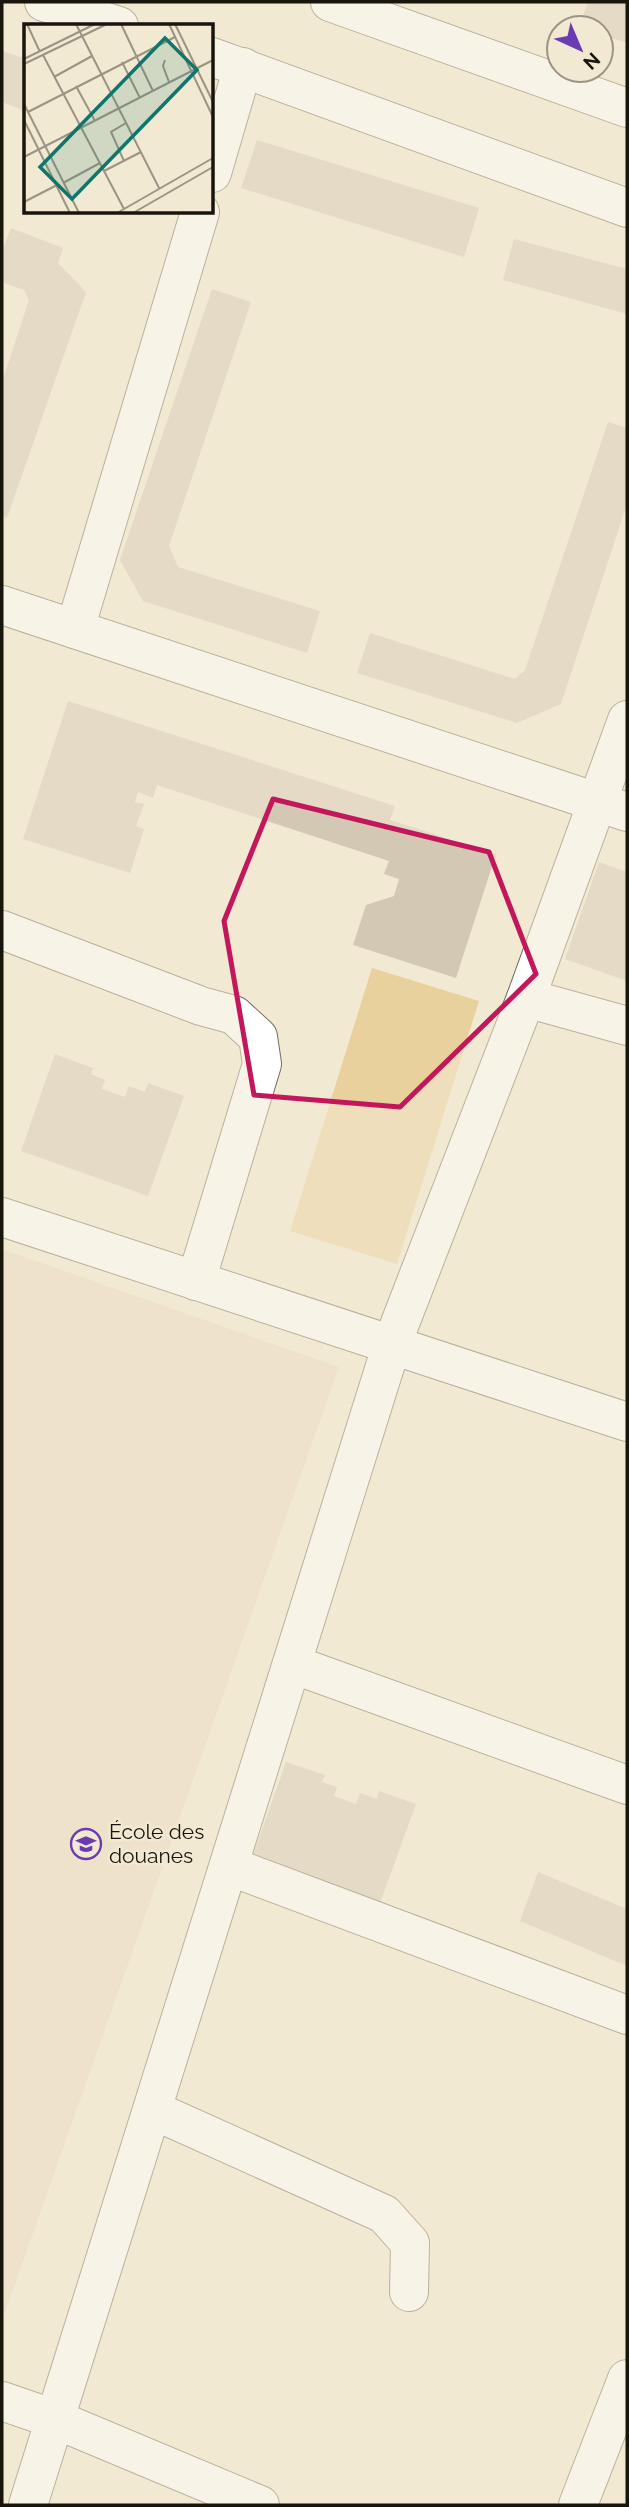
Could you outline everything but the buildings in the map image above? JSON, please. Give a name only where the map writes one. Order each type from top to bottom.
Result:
[{"type":"street","points":[[44,2],[113,24]]},
{"type":"street","points":[[330,2],[627,108]]},
{"type":"street","points":[[214,159],[228,62],[627,208]]},
{"type":"street","points":[[75,629],[199,214]]},
{"type":"street","points":[[2,605],[613,808]]},
{"type":"street","points":[[28,2505],[57,2420],[392,1344],[526,998],[613,808],[627,720]]},
{"type":"street","points":[[2,930],[201,1006],[234,1014],[258,1037],[262,1064],[196,1282]]},
{"type":"street","points":[[526,998],[627,1026]]},
{"type":"street","points":[[2,1217],[627,1422]]},
{"type":"street","points":[[292,1664],[627,1785]]},
{"type":"street","points":[[229,1866],[627,2015]]},
{"type":"street","points":[[153,2110],[384,2214],[410,2243],[410,2292]]},
{"type":"street","points":[[578,2505],[627,2379]]},
{"type":"street","points":[[2,2401],[57,2420],[260,2505]]},
{"type":"street","points":[[2,2502],[11,2505]]},
{"type":"highlighted area","points":[[273,799],[489,852],[536,974],[400,1107],[254,1095],[224,921]]},
{"type":"shaded area","points":[[372,968],[479,1001],[397,1264],[290,1231]]},
{"type":"shaded area","name":"École des douanes","points":[[2,1249],[339,1367],[2,2321]]},
{"type":"place","name":"École des douanes","points":[[86,1844]]}]
